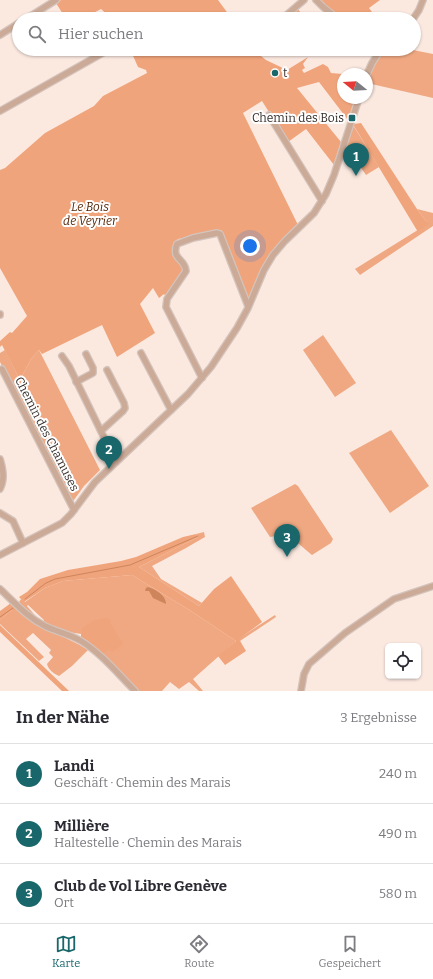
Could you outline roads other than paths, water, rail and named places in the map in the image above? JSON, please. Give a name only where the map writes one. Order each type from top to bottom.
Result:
[{"type":"street","points":[[37,12],[56,0]]},
{"type":"street","points":[[290,12],[304,0]]},
{"type":"street","points":[[316,0],[329,12]]},
{"type":"street","points":[[418,12],[423,0]]},
{"type":"street","points":[[0,35],[12,27]]},
{"type":"street","points":[[0,111],[97,56]]},
{"type":"street","points":[[370,68],[375,56]]},
{"type":"street","points":[[0,555],[59,525],[74,510],[92,485],[171,410],[202,378],[228,342],[248,306],[273,254],[310,218],[322,201],[332,179],[357,104]]},
{"type":"street","points":[[269,116],[322,201]]},
{"type":"street","points":[[202,378],[166,310],[165,300],[186,271],[186,267],[176,256],[175,251],[177,244],[193,238],[217,233],[221,236],[248,306]]},
{"type":"street","points":[[141,353],[171,410]]},
{"type":"street","points":[[76,382],[93,373],[93,368],[86,354]]},
{"type":"street","points":[[62,356],[69,366],[116,462]]},
{"type":"street","name":"Chemin des Chamuses","points":[[2,368],[74,510]]},
{"type":"street","points":[[101,431],[125,408],[124,403],[107,370]]},
{"type":"street","points":[[0,459],[3,477],[0,489]]},
{"type":"street","points":[[0,513],[13,521],[23,544]]},
{"type":"street","points":[[301,691],[303,677],[309,664],[345,633],[394,599],[433,586]]},
{"type":"street","points":[[0,589],[33,618],[47,627],[76,638],[88,646],[106,661],[135,691]]},
{"type":"waterway","points":[[25,599],[46,583],[55,579],[130,565],[198,536]]},
{"type":"waterway","points":[[0,617],[13,608]]},
{"type":"place","name":"t","points":[[275,73]]},
{"type":"place","name":"Chemin des Bois","points":[[352,118]]},
{"type":"place","name":"Landi","points":[[356,176]]},
{"type":"place","name":"Millière","points":[[109,469]]},
{"type":"place","name":"Club de Vol Libre Genève","points":[[287,557]]},
{"type":"park label","name":"Le Bois de Veyrier","points":[[90,214]]}]
